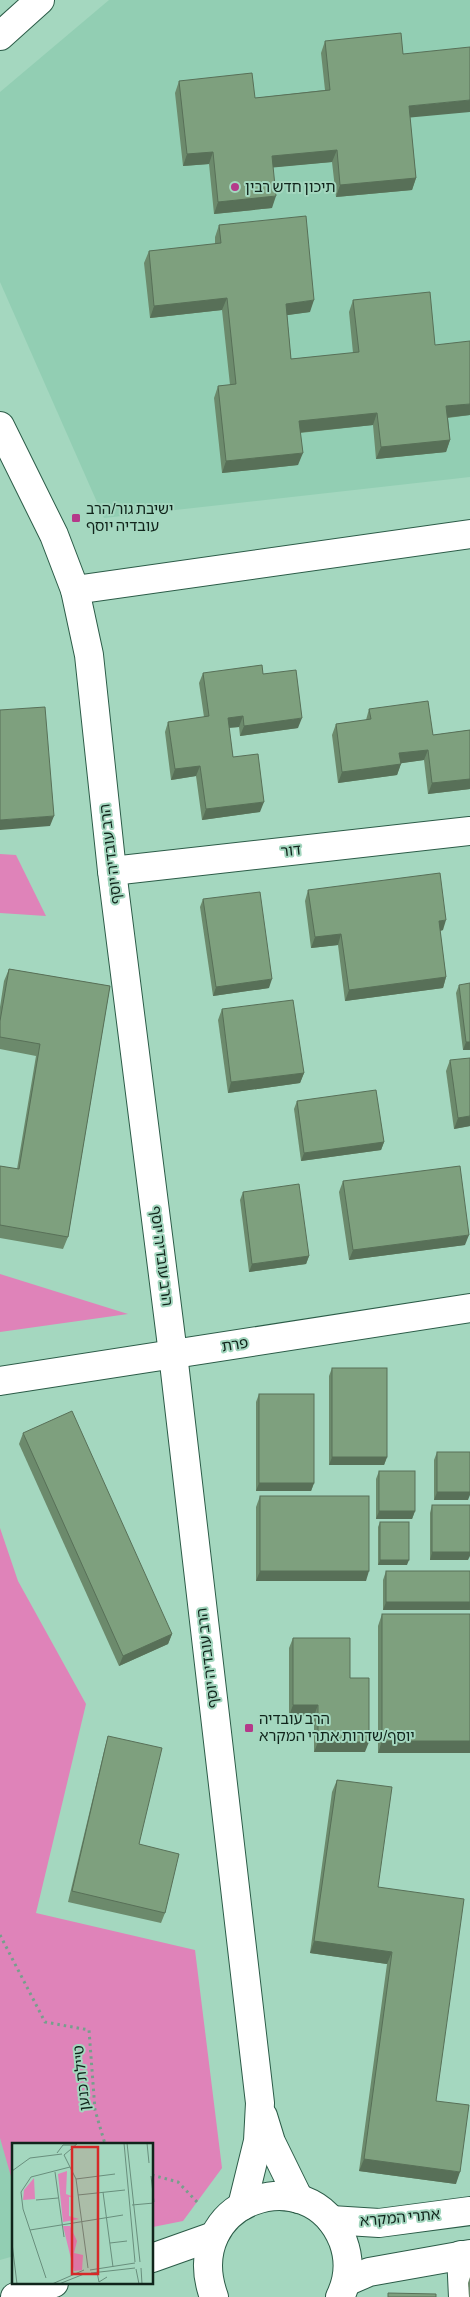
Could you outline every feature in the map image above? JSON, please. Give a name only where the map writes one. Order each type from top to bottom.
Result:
[{"type":"street","points":[[0,36],[40,0]]},
{"type":"street","name":"הרב עובדיה יוסף","points":[[0,426],[54,535],[76,590],[88,655],[112,871],[173,1354],[260,2103],[271,2142],[299,2199]]},
{"type":"street","points":[[76,590],[470,534]]},
{"type":"street","name":"דור","points":[[112,871],[470,831]]},
{"type":"street","name":"פרת","points":[[0,1381],[470,1308]]},
{"type":"street","name":"הרב עובדיה יוסף","points":[[242,2206],[258,2141],[260,2103]]},
{"type":"street","points":[[154,2257],[217,2231],[242,2206],[251,2201],[270,2197],[299,2199],[317,2208],[331,2220],[340,2235],[347,2254],[343,2289]]},
{"type":"street","name":"אתרי המקרא","points":[[331,2220],[379,2223],[470,2211]]},
{"type":"street","points":[[214,2297],[209,2282],[207,2265],[217,2231]]},
{"type":"street","points":[[343,2289],[368,2272],[466,2255],[462,2297]]},
{"type":"street","points":[[15,2297],[51,2284]]},
{"type":"path","name":"טיילת כנען","points":[[0,1935],[45,2022],[88,2030],[95,2110],[105,2143]]},
{"type":"path","points":[[154,2176],[178,2182],[217,2231]]},
{"type":"shaded area","name":"תיכון חדש רבין","points":[[109,0],[470,0],[470,477],[104,518],[0,282],[0,92]]},
{"type":"shaded area","points":[[0,854],[16,855],[46,916],[0,913]]},
{"type":"shaded area","points":[[0,1274],[128,1314],[0,1332]]},
{"type":"shaded area","points":[[0,1528],[18,1581],[86,1704],[36,1913],[195,1950],[222,2168],[183,2221],[154,2227],[154,2143],[12,2143],[12,2180],[0,2138]]},
{"type":"shaded area","points":[[0,2035],[12,2143],[12,2257],[0,2260]]},
{"type":"building","points":[[401,33],[403,54],[470,47],[470,100],[409,106],[416,178],[340,185],[337,150],[272,156],[276,196],[218,202],[213,152],[187,154],[179,81],[252,73],[255,98],[330,90],[325,41]]},
{"type":"building","points":[[306,216],[314,300],[286,304],[291,359],[359,352],[353,300],[430,292],[435,345],[470,341],[470,404],[446,406],[450,440],[381,447],[377,413],[299,421],[303,453],[226,461],[218,386],[236,384],[227,298],[154,306],[149,251],[221,243],[219,225]]},
{"type":"building","points":[[262,665],[263,674],[296,670],[302,718],[244,726],[243,716],[228,718],[233,757],[258,754],[264,802],[206,809],[200,766],[175,769],[168,722],[209,716],[203,673]]},
{"type":"building","points":[[428,701],[433,735],[470,730],[470,779],[432,783],[428,750],[399,753],[401,764],[342,772],[336,724],[371,719],[369,709]]},
{"type":"building","points":[[45,707],[54,816],[0,820],[0,710]]},
{"type":"building","points":[[440,873],[446,920],[439,921],[446,977],[349,990],[341,934],[315,937],[308,890]]},
{"type":"building","points":[[260,892],[272,979],[216,987],[203,899]]},
{"type":"building","points":[[9,969],[110,986],[68,1237],[0,1225],[0,1166],[19,1169],[40,1044],[0,1037],[0,1021]]},
{"type":"building","points":[[470,983],[470,1042],[466,1042],[459,985]]},
{"type":"building","points":[[293,1000],[304,1073],[231,1082],[222,1009]]},
{"type":"building","points":[[470,1058],[470,1116],[458,1118],[450,1060]]},
{"type":"building","points":[[376,1090],[384,1142],[304,1153],[297,1101]]},
{"type":"building","points":[[460,1166],[469,1235],[353,1250],[343,1181]]},
{"type":"building","points":[[299,1184],[309,1256],[252,1264],[243,1192]]},
{"type":"building","points":[[332,1368],[387,1368],[387,1457],[332,1457]]},
{"type":"building","points":[[259,1394],[314,1394],[314,1483],[259,1483]]},
{"type":"building","points":[[72,1411],[172,1634],[123,1656],[23,1433]]},
{"type":"building","points":[[437,1452],[470,1452],[470,1492],[437,1492]]},
{"type":"building","points":[[379,1471],[415,1471],[415,1511],[379,1511]]},
{"type":"building","points":[[260,1496],[369,1496],[369,1571],[260,1571]]},
{"type":"building","points":[[432,1505],[470,1505],[470,1552],[432,1552]]},
{"type":"building","points":[[380,1522],[409,1522],[409,1560],[380,1560]]},
{"type":"building","points":[[386,1571],[470,1571],[470,1602],[386,1602]]},
{"type":"building","points":[[382,1614],[470,1614],[470,1741],[382,1741]]},
{"type":"building","points":[[293,1638],[350,1638],[350,1678],[369,1678],[369,1742],[318,1742],[318,1705],[293,1705]]},
{"type":"building","points":[[108,1736],[162,1748],[139,1844],[179,1854],[165,1913],[72,1891]]},
{"type":"building","points":[[337,1780],[392,1787],[378,1887],[464,1899],[436,2101],[469,2105],[460,2172],[364,2159],[392,1952],[314,1941]]},
{"type":"building","points":[[388,2293],[436,2294],[436,2297],[388,2297]]},
{"type":"place","name":"תיכון חדש רבין","points":[[235,187]]},
{"type":"place","name":"ישיבת גור/הרב עובדיה יוסף","points":[[76,518]]},
{"type":"place","name":"הרב עובדיה יוסף/שדרות אתרי המקרא","points":[[249,1728]]}]
